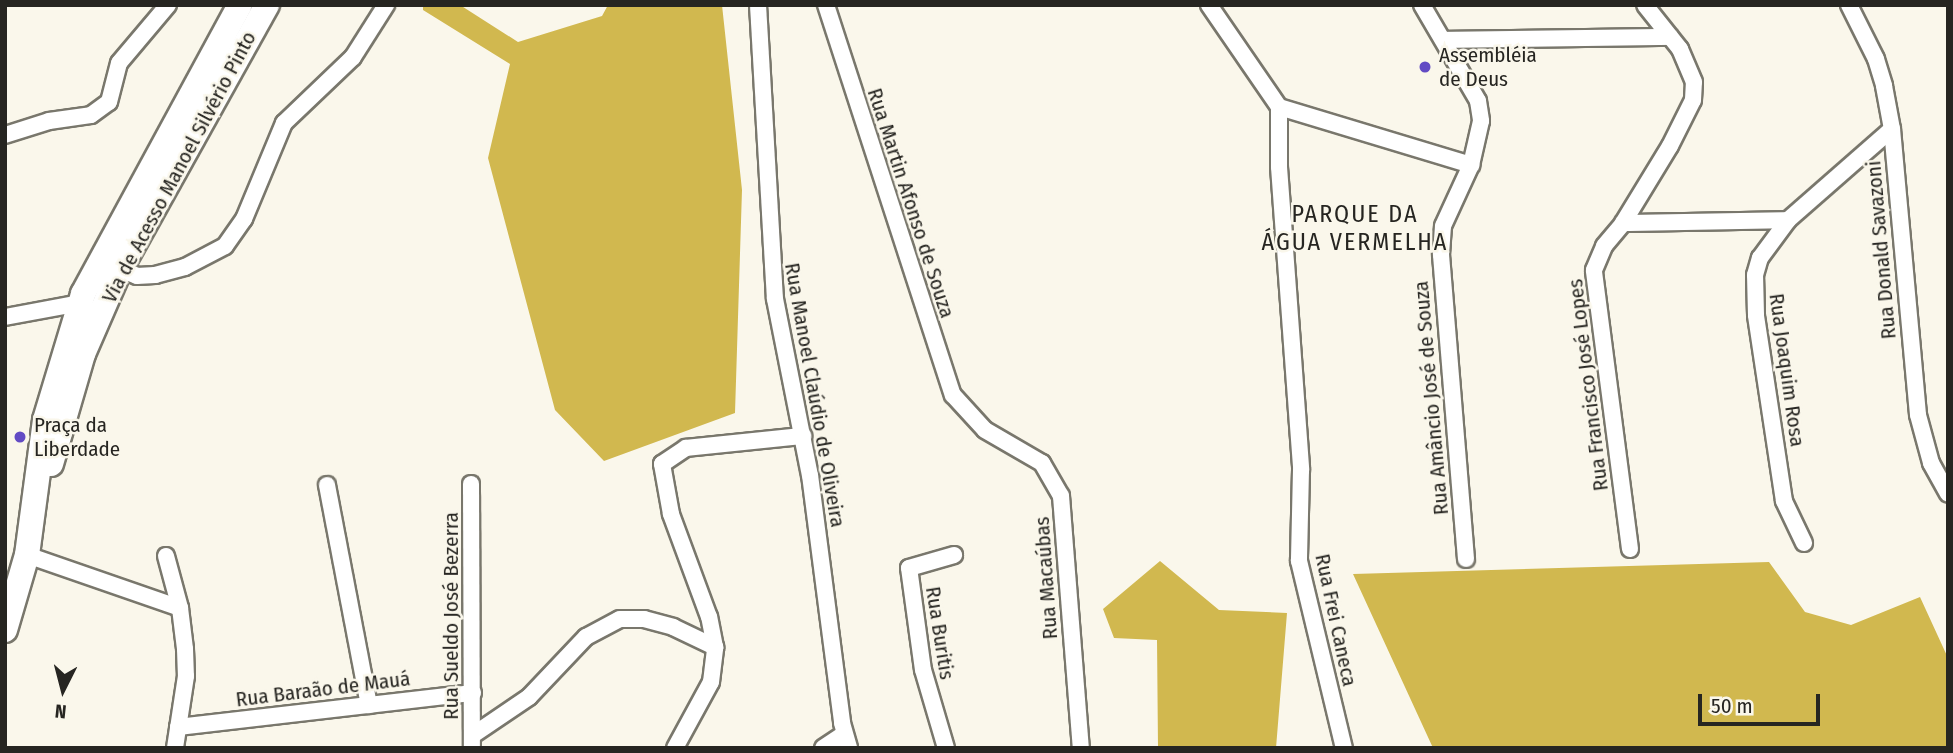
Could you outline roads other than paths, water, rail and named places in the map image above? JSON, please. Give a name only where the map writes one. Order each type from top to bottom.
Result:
[{"type":"main road","name":"Via de Acesso Manoel Silvério Pinto","points":[[5,629],[27,555],[39,489],[46,420],[80,303],[240,5]]},
{"type":"main road","name":"Via de Acesso Manoel Silvério Pinto","points":[[39,489],[53,460],[83,354],[120,269],[267,5]]},
{"type":"main road","points":[[120,269],[113,264],[112,257],[140,187]]},
{"type":"street","points":[[5,135],[50,121],[91,115],[109,102],[119,63],[168,5]]},
{"type":"street","points":[[120,269],[137,276],[155,275],[185,267],[225,247],[244,219],[284,123],[353,57],[386,5]]},
{"type":"street","name":"Rua Manoel Claúdio de Oliveira","points":[[758,5],[771,269],[803,436],[847,741]]},
{"type":"street","name":"Rua Martin Afonso de Souza","points":[[826,5],[947,381],[964,410]]},
{"type":"street","points":[[1209,5],[1279,107],[1471,164]]},
{"type":"street","name":"Rua Amâncio José de Souza","points":[[1422,5],[1445,40],[1478,101],[1481,121],[1471,164],[1443,226],[1441,275],[1466,559]]},
{"type":"street","name":"Rua Francisco José Lopes","points":[[1630,550],[1594,286],[1597,260],[1623,223],[1693,100],[1694,82],[1681,49],[1645,5]]},
{"type":"street","name":"Rua Donald Savazoni","points":[[1849,5],[1876,59],[1892,129],[1918,415],[1931,463],[1948,494]]},
{"type":"street","points":[[1445,40],[1670,37]]},
{"type":"street","name":"Rua Frei Caneca","points":[[1279,107],[1302,500],[1299,561],[1304,593],[1344,748]]},
{"type":"street","name":"Rua Joaquim Rosa","points":[[1804,542],[1784,501],[1754,292],[1760,258],[1788,220],[1892,129]]},
{"type":"street","points":[[1623,223],[1788,220]]},
{"type":"street","points":[[5,317],[80,303]]},
{"type":"street","name":"Rua Macaúbas","points":[[964,410],[985,430],[1042,463],[1061,496],[1081,748]]},
{"type":"street","points":[[675,748],[711,682],[715,647],[661,473],[667,457],[686,448],[803,436]]},
{"type":"street","name":"Rua Sueldo José Bezerra","points":[[471,484],[472,741]]},
{"type":"street","points":[[327,485],[369,705]]},
{"type":"street","points":[[27,555],[180,608]]},
{"type":"street","name":"Rua Buritis","points":[[946,748],[923,670],[909,568],[954,555]]},
{"type":"street","points":[[166,556],[180,608],[186,676],[175,748]]},
{"type":"street","points":[[472,741],[529,697],[586,637],[620,619],[663,624],[715,647]]},
{"type":"street","name":"Rua Baraão de Mauá","points":[[178,727],[473,694]]},
{"type":"street","points":[[823,748],[847,741]]},
{"type":"place","name":"Assembléia de Deus","points":[[1425,67]]},
{"type":"place","name":"Praça da Liberdade","points":[[20,437]]},
{"type":"district","name":"PARQUE DA ÁGUA VERMELHA","points":[[1355,229]]}]
